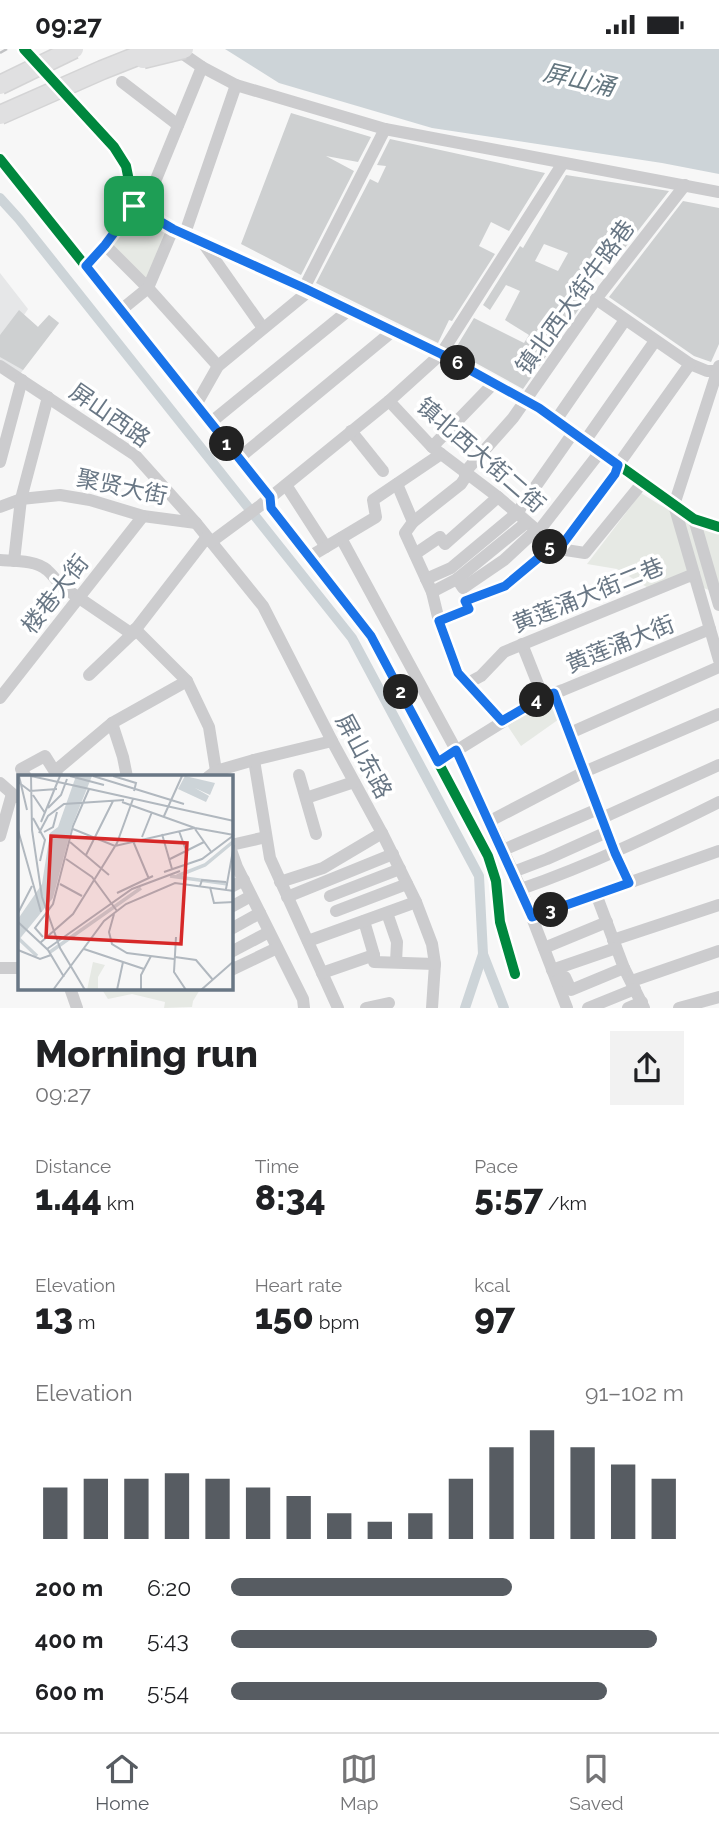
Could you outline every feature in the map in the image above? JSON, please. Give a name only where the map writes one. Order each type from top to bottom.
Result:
[{"type":"highway","points":[[0,85],[74,49]]},
{"type":"highway","points":[[0,115],[155,49]]},
{"type":"highway","points":[[113,66],[184,49]]},
{"type":"street","points":[[24,49],[114,147],[126,166],[139,208],[179,231],[394,330],[525,400],[694,519],[719,527]]},
{"type":"street","points":[[176,49],[236,85],[385,129],[719,192]]},
{"type":"street","points":[[86,266],[139,208],[202,67]]},
{"type":"street","points":[[122,82],[178,125]]},
{"type":"street","points":[[121,310],[148,288],[179,231],[236,85]]},
{"type":"street","points":[[197,404],[218,366],[307,289],[385,129]]},
{"type":"street","points":[[0,159],[197,404],[239,458],[265,501],[371,636],[488,856],[496,881],[500,922],[515,974]]},
{"type":"street","points":[[89,675],[134,631],[209,540],[236,524],[286,485],[389,401],[441,354],[563,163]]},
{"type":"street","name":"镇北西大街牛路巷","points":[[413,522],[461,484],[465,478],[464,472],[513,418],[596,299],[685,185]]},
{"type":"street","points":[[201,240],[263,328]]},
{"type":"street","points":[[105,245],[218,366]]},
{"type":"street","points":[[596,299],[690,364],[707,371],[718,369],[674,505],[719,660]]},
{"type":"street","points":[[210,423],[349,310]]},
{"type":"street","points":[[556,420],[625,320]]},
{"type":"street","points":[[239,458],[394,330]]},
{"type":"street","points":[[585,441],[655,341]]},
{"type":"street","points":[[439,621],[469,609],[465,601],[505,586],[556,547],[615,474],[618,465],[690,364]]},
{"type":"street","name":"屏山西路","points":[[0,366],[135,455],[209,540]]},
{"type":"street","points":[[0,462],[22,380]]},
{"type":"street","points":[[309,557],[376,516],[373,500],[397,484],[437,450],[494,383]]},
{"type":"street","points":[[14,561],[21,499],[48,397]]},
{"type":"street","name":"镇北西大街二街","points":[[389,401],[437,450],[498,497],[556,547]]},
{"type":"street","points":[[351,431],[383,471]]},
{"type":"street","points":[[432,592],[457,579],[522,518],[573,433]]},
{"type":"street","points":[[457,579],[463,587],[504,560],[533,533],[538,532],[600,451]]},
{"type":"street","points":[[556,547],[585,553],[643,482]]},
{"type":"street","points":[[397,484],[413,522],[405,533],[432,592],[439,621],[458,673],[502,721]]},
{"type":"street","points":[[286,485],[326,547]]},
{"type":"street","name":"聚贤大街","points":[[0,507],[21,499],[60,495],[143,516],[195,523]]},
{"type":"street","points":[[415,554],[440,537],[445,544],[498,497]]},
{"type":"street","name":"楼巷大街","points":[[0,698],[143,516]]},
{"type":"street","points":[[426,579],[451,568],[522,518]]},
{"type":"street","points":[[694,519],[719,605]]},
{"type":"street","points":[[341,538],[456,750],[521,890],[567,1007]]},
{"type":"street","name":"屏山东路","points":[[209,540],[263,606],[416,902],[432,944],[435,964],[432,1007]]},
{"type":"street","points":[[0,559],[40,565],[49,571],[56,582],[134,631],[187,681],[209,727],[214,775],[254,760],[332,741]]},
{"type":"street","name":"黄莲涌大街二巷","points":[[468,683],[481,676],[503,652],[694,574]]},
{"type":"street","name":"黄莲涌大街","points":[[438,762],[548,695],[710,629]]},
{"type":"street","points":[[522,644],[570,733],[629,883]]},
{"type":"street","points":[[570,733],[719,667]]},
{"type":"street","points":[[25,775],[21,769],[45,756],[56,774],[111,723],[187,681]]},
{"type":"street","points":[[490,821],[584,772],[719,714]]},
{"type":"street","points":[[111,723],[127,775]]},
{"type":"street","points":[[254,760],[270,858],[338,1007]]},
{"type":"street","points":[[503,850],[719,765]]},
{"type":"street","points":[[299,775],[316,834]]},
{"type":"street","points":[[306,798],[354,782]]},
{"type":"street","points":[[0,783],[16,797],[1,828]]},
{"type":"street","points":[[521,890],[615,853],[719,802]]},
{"type":"street","points":[[513,872],[607,832]]},
{"type":"street","points":[[280,882],[323,868],[382,833]]},
{"type":"street","points":[[233,845],[266,837]]},
{"type":"street","points":[[532,917],[719,851]]},
{"type":"street","points":[[287,897],[393,854]]},
{"type":"street","points":[[234,868],[244,880],[303,999],[304,1007]]},
{"type":"street","points":[[330,896],[400,869]]},
{"type":"street","points":[[233,886],[244,880]]},
{"type":"street","points":[[323,881],[343,928]]},
{"type":"street","points":[[336,911],[407,884]]},
{"type":"street","points":[[596,894],[624,968],[643,1005],[628,1007]]},
{"type":"street","points":[[233,906],[251,896]]},
{"type":"street","points":[[308,941],[416,902]]},
{"type":"street","points":[[555,976],[614,944],[719,905]]},
{"type":"street","points":[[233,928],[260,913]]},
{"type":"street","points":[[387,913],[397,942],[396,963]]},
{"type":"street","points":[[364,921],[374,962],[435,964]]},
{"type":"street","points":[[544,948],[607,922]]},
{"type":"street","points":[[233,951],[269,932]]},
{"type":"street","points":[[233,969],[277,948]]},
{"type":"street","points":[[588,1007],[634,985],[719,951]]},
{"type":"street","points":[[322,973],[374,955]]},
{"type":"street","points":[[0,968],[18,968]]},
{"type":"street","points":[[555,976],[565,977],[571,990],[624,968]]},
{"type":"street","points":[[71,990],[77,1007]]},
{"type":"street","points":[[682,1007],[715,1002]]},
{"type":"street","points":[[366,1007],[389,1003]]},
{"type":"shaded area","points":[[135,211],[169,231],[147,280],[109,244]]},
{"type":"shaded area","points":[[0,273],[28,309],[24,315],[38,327],[49,315],[59,323],[20,374],[0,362]]},
{"type":"shaded area","points":[[641,493],[719,533],[719,594],[678,578],[650,589],[617,569],[587,564]]},
{"type":"shaded area","points":[[548,697],[562,717],[521,746],[507,725]]},
{"type":"shaded area","points":[[102,990],[200,990],[192,1007],[164,1008],[165,1002],[132,994],[108,999]]},
{"type":"water","name":"屏山涌","points":[[225,49],[719,49],[719,174],[432,128],[279,83]]},
{"type":"building","points":[[291,113],[371,137],[358,162],[326,156],[354,171],[301,275],[241,244]]},
{"type":"building","points":[[390,139],[545,173],[509,231],[491,222],[479,246],[495,254],[452,321],[449,320],[438,343],[316,283],[370,179],[378,183],[386,166],[377,165]]},
{"type":"building","points":[[566,175],[669,191],[613,263],[602,259],[586,299],[523,389],[454,351],[474,318],[524,343],[529,335],[505,320],[520,291],[506,285],[490,310],[483,305],[520,246],[523,248]],"holes":[[[544,244],[568,253],[558,271],[535,261]]]},
{"type":"building","points":[[683,201],[719,208],[719,344],[711,362],[694,356],[609,297]]},
{"type":"building","points":[[19,310],[38,327],[49,315],[59,323],[23,370],[0,357],[0,335]]},
{"type":"waterway","points":[[0,198],[352,638],[479,876],[483,954],[465,1008]]},
{"type":"waterway","points":[[483,954],[504,1008]]},
{"type":"railway","points":[[0,53],[7,49]]},
{"type":"cycle path","points":[[24,49],[114,147],[126,166],[134,206],[173,229],[441,354],[539,408],[694,519],[719,527]]},
{"type":"cycle path","points":[[0,159],[270,497],[271,508],[371,636],[488,856],[496,881],[500,922],[515,974]]},
{"type":"route","points":[[134,206],[173,229],[441,354],[539,408],[618,465],[615,474],[559,549],[554,545],[505,586],[465,601],[469,609],[439,621],[458,673],[502,721],[554,693],[629,883],[532,917],[456,750],[438,762],[371,636],[271,508],[270,497],[86,266],[134,206]]}]
